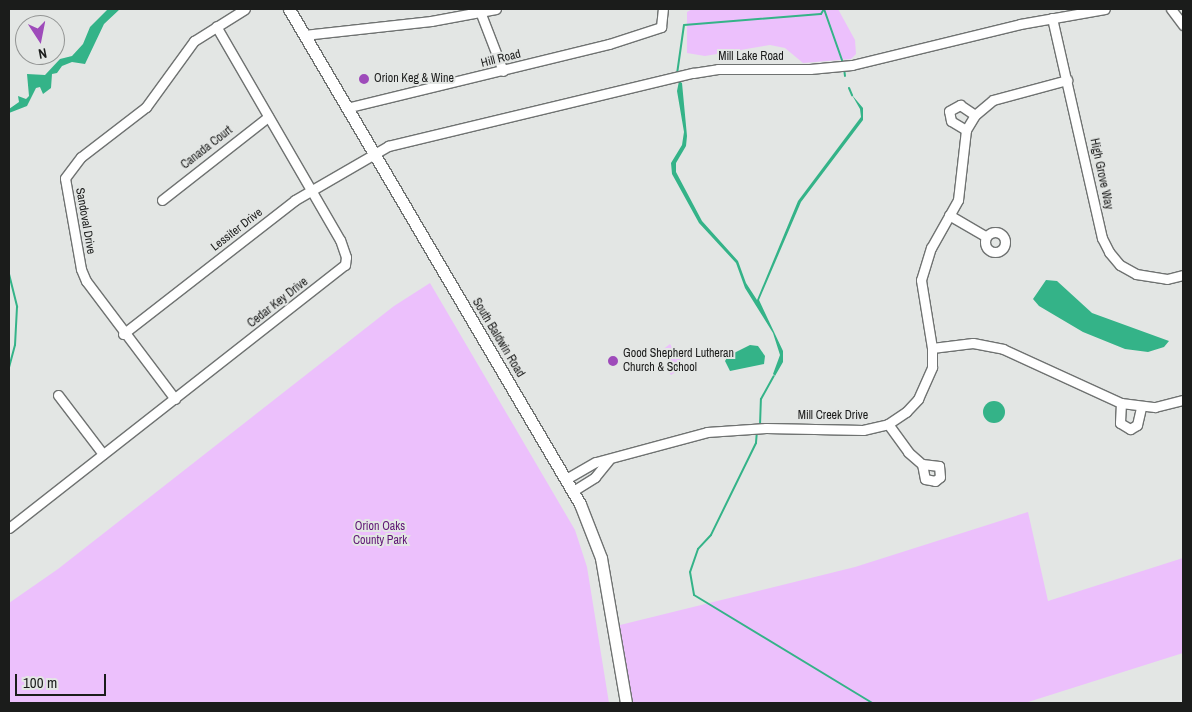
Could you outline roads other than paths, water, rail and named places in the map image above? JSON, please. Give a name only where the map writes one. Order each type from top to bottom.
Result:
[{"type":"main road","name":"South Baldwin Road","points":[[289,9],[372,154],[573,491],[601,558],[626,703]]},
{"type":"street","name":"Sandoval Drive","points":[[175,399],[94,295],[81,269],[65,178],[81,157],[146,107],[182,54],[216,26],[245,9]]},
{"type":"street","points":[[304,36],[481,14],[496,9]]},
{"type":"street","name":"Hill Road","points":[[346,108],[504,71],[661,27],[663,9]]},
{"type":"street","name":"Mill Lake Road","points":[[372,154],[413,139],[718,68],[810,69],[852,65],[1052,18],[1105,9]]},
{"type":"street","points":[[1171,9],[1183,25]]},
{"type":"street","points":[[481,14],[504,71]]},
{"type":"street","name":"High Grove Way","points":[[1052,18],[1102,238],[1109,252],[1120,265],[1136,274],[1160,279],[1183,276]]},
{"type":"street","name":"Cedar Key Drive","points":[[9,528],[345,265],[345,249],[216,26]]},
{"type":"street","name":"Mill Creek Drive","points":[[566,479],[596,462],[725,429],[863,430],[888,424],[906,412],[918,399],[932,368],[932,348],[921,280],[930,248],[958,197],[966,130],[975,114],[993,100],[1008,94],[1067,80]]},
{"type":"street","points":[[966,130],[951,121],[949,111],[960,105],[975,114]]},
{"type":"street","name":"Canada Court","points":[[162,200],[268,117]]},
{"type":"street","name":"Lessiter Drive","points":[[123,334],[311,190],[372,154]]},
{"type":"street","points":[[949,215],[985,236]]},
{"type":"street","points":[[932,348],[973,343],[1003,349],[1122,403],[1140,407],[1183,400]]},
{"type":"street","points":[[58,394],[104,454]]},
{"type":"street","points":[[1122,403],[1120,423],[1130,429],[1137,425],[1140,407]]},
{"type":"street","points":[[888,424],[908,452],[922,464]]},
{"type":"street","points":[[573,491],[595,477],[609,460]]},
{"type":"waterway","points":[[824,9],[843,63]]},
{"type":"waterway","points":[[677,74],[684,25],[821,14],[824,9]]},
{"type":"waterway","points":[[844,68],[845,76]]},
{"type":"waterway","points":[[849,88],[852,95]]},
{"type":"waterway","points":[[9,274],[17,307],[15,345],[9,368]]},
{"type":"waterway","points":[[760,425],[761,399],[774,376]]},
{"type":"waterway","points":[[757,431],[756,443],[711,535],[698,549],[690,572],[694,595],[872,703]]},
{"type":"place","name":"Orion Keg & Wine","points":[[364,79]]},
{"type":"place","name":"Good Shepherd Lutheran Church & School","points":[[613,361]]},
{"type":"park label","name":"Orion Oaks County Park","points":[[380,534]]}]
